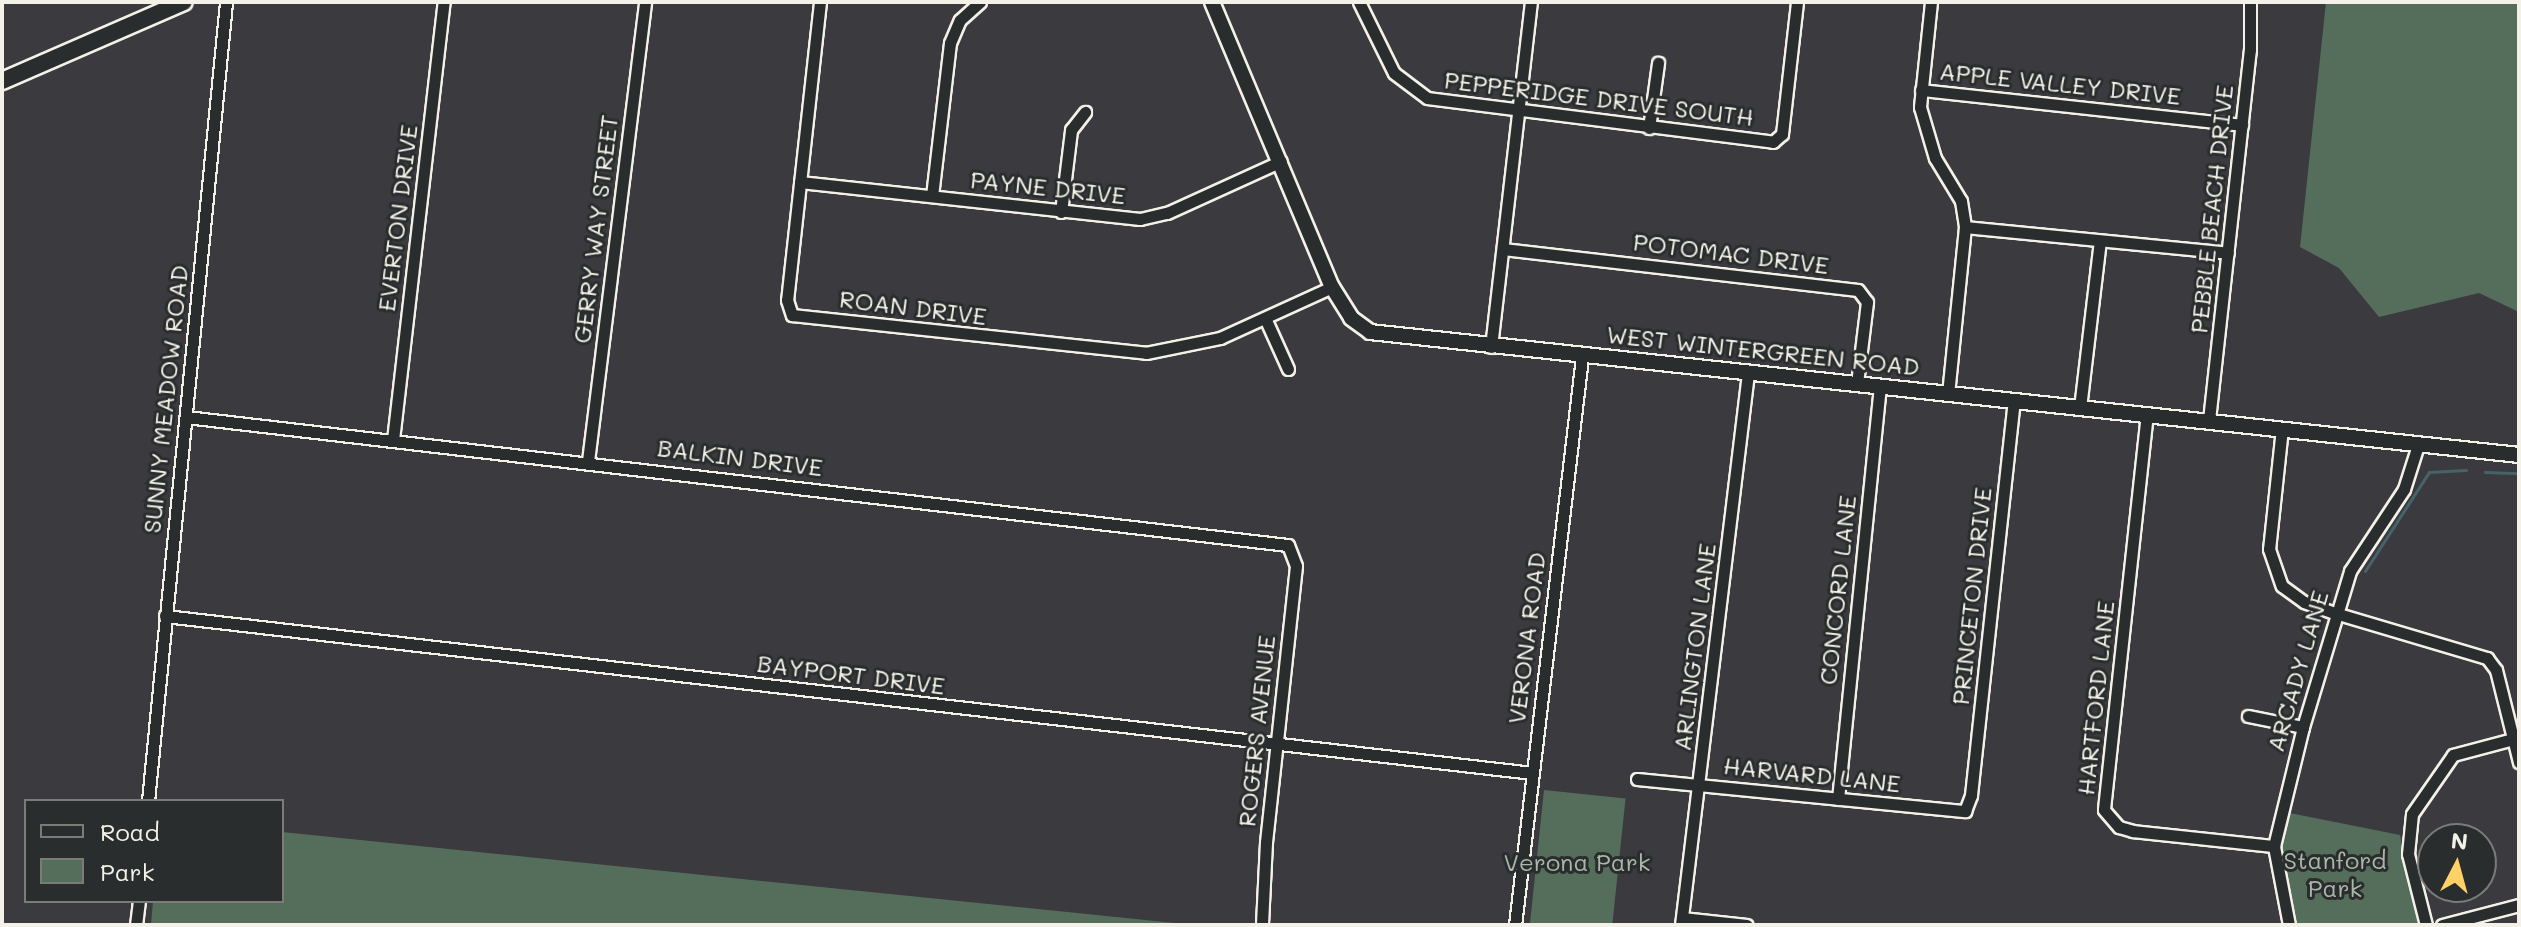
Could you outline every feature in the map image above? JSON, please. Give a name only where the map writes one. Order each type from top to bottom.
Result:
[{"type":"main road","points":[[2,81],[184,2]]},
{"type":"street","name":"SUNNY MEADOW ROAD","points":[[148,799],[226,2]]},
{"type":"street","name":"EVERTON DRIVE","points":[[393,440],[444,2]]},
{"type":"street","name":"GERRY WAY STREET","points":[[588,461],[645,2]]},
{"type":"street","name":"ROAN DRIVE","points":[[820,2],[787,300],[792,315],[1146,353],[1220,338],[1332,287]]},
{"type":"street","points":[[932,196],[950,43],[960,20],[980,2]]},
{"type":"street","name":"WEST WINTERGREEN ROAD","points":[[1212,2],[1332,287],[1351,318],[1370,332],[2519,455]]},
{"type":"street","name":"PEPPERIDGE DRIVE SOUTH","points":[[1359,2],[1404,84],[1437,101],[1773,142],[1782,128],[1797,2]]},
{"type":"street","points":[[1491,347],[1531,2]]},
{"type":"street","points":[[1931,2],[1921,90],[1927,138],[1957,192],[1965,227],[1948,393]]},
{"type":"street","name":"PEBBLE BEACH DRIVE","points":[[2209,420],[2242,125],[2250,2]]},
{"type":"street","points":[[1649,128],[1658,63]]},
{"type":"street","name":"APPLE VALLEY DRIVE","points":[[1921,90],[2242,125]]},
{"type":"street","points":[[1061,212],[1071,130],[1085,112]]},
{"type":"street","name":"PAYNE DRIVE","points":[[800,182],[1061,212],[1153,216],[1281,161]]},
{"type":"street","points":[[1965,227],[2228,253]]},
{"type":"street","points":[[2080,408],[2100,241]]},
{"type":"street","name":"POTOMAC DRIVE","points":[[1503,249],[1858,290],[1867,302],[1857,383]]},
{"type":"street","points":[[1265,318],[1288,369]]},
{"type":"street","name":"VERONA ROAD","points":[[1515,925],[1582,357]]},
{"type":"street","name":"ARLINGTON LANE","points":[[1682,922],[1748,373]]},
{"type":"street","name":"CONCORD LANE","points":[[1838,799],[1880,385]]},
{"type":"street","name":"PRINCETON DRIVE","points":[[1971,795],[2014,401]]},
{"type":"street","name":"HARTFORD LANE","points":[[2147,413],[2104,810],[2119,827],[2133,831],[2274,846]]},
{"type":"street","name":"BALKIN DRIVE","points":[[186,417],[588,461],[1288,545]]},
{"type":"street","points":[[2282,428],[2270,529],[2272,568],[2293,595],[2335,613],[2487,658],[2496,670],[2519,762]]},
{"type":"street","name":"ARCADY LANE","points":[[2289,925],[2274,846],[2303,727],[2335,613],[2354,562],[2404,489],[2418,445]]},
{"type":"street","name":"ROGERS AVENUE","points":[[1262,925],[1296,566],[1288,545]]},
{"type":"street","name":"BAYPORT DRIVE","points":[[165,616],[1532,773]]},
{"type":"street","points":[[2248,716],[2303,727]]},
{"type":"street","points":[[2426,925],[2407,839],[2418,802],[2453,755],[2513,739]]},
{"type":"street","name":"HARVARD LANE","points":[[1637,779],[1957,813],[1965,811],[1971,795]]},
{"type":"street","points":[[136,925],[139,903]]},
{"type":"street","points":[[2442,925],[2519,905]]},
{"type":"street","points":[[1682,922],[1747,925]]},
{"type":"green space","points":[[2326,2],[2519,2],[2519,312],[2479,293],[2379,317],[2339,268],[2300,247]]},
{"type":"green space","name":"Verona Park","points":[[1544,790],[1626,799],[1612,925],[1530,925]]},
{"type":"green space","name":"Stanford Park","points":[[2285,812],[2400,835],[2418,925],[2294,925],[2280,858]]},
{"type":"green space","points":[[284,832],[1194,925],[151,925],[153,903],[284,903]]},
{"type":"waterway","points":[[2365,571],[2429,472],[2466,470]]},
{"type":"waterway","points":[[2485,472],[2519,473]]}]
